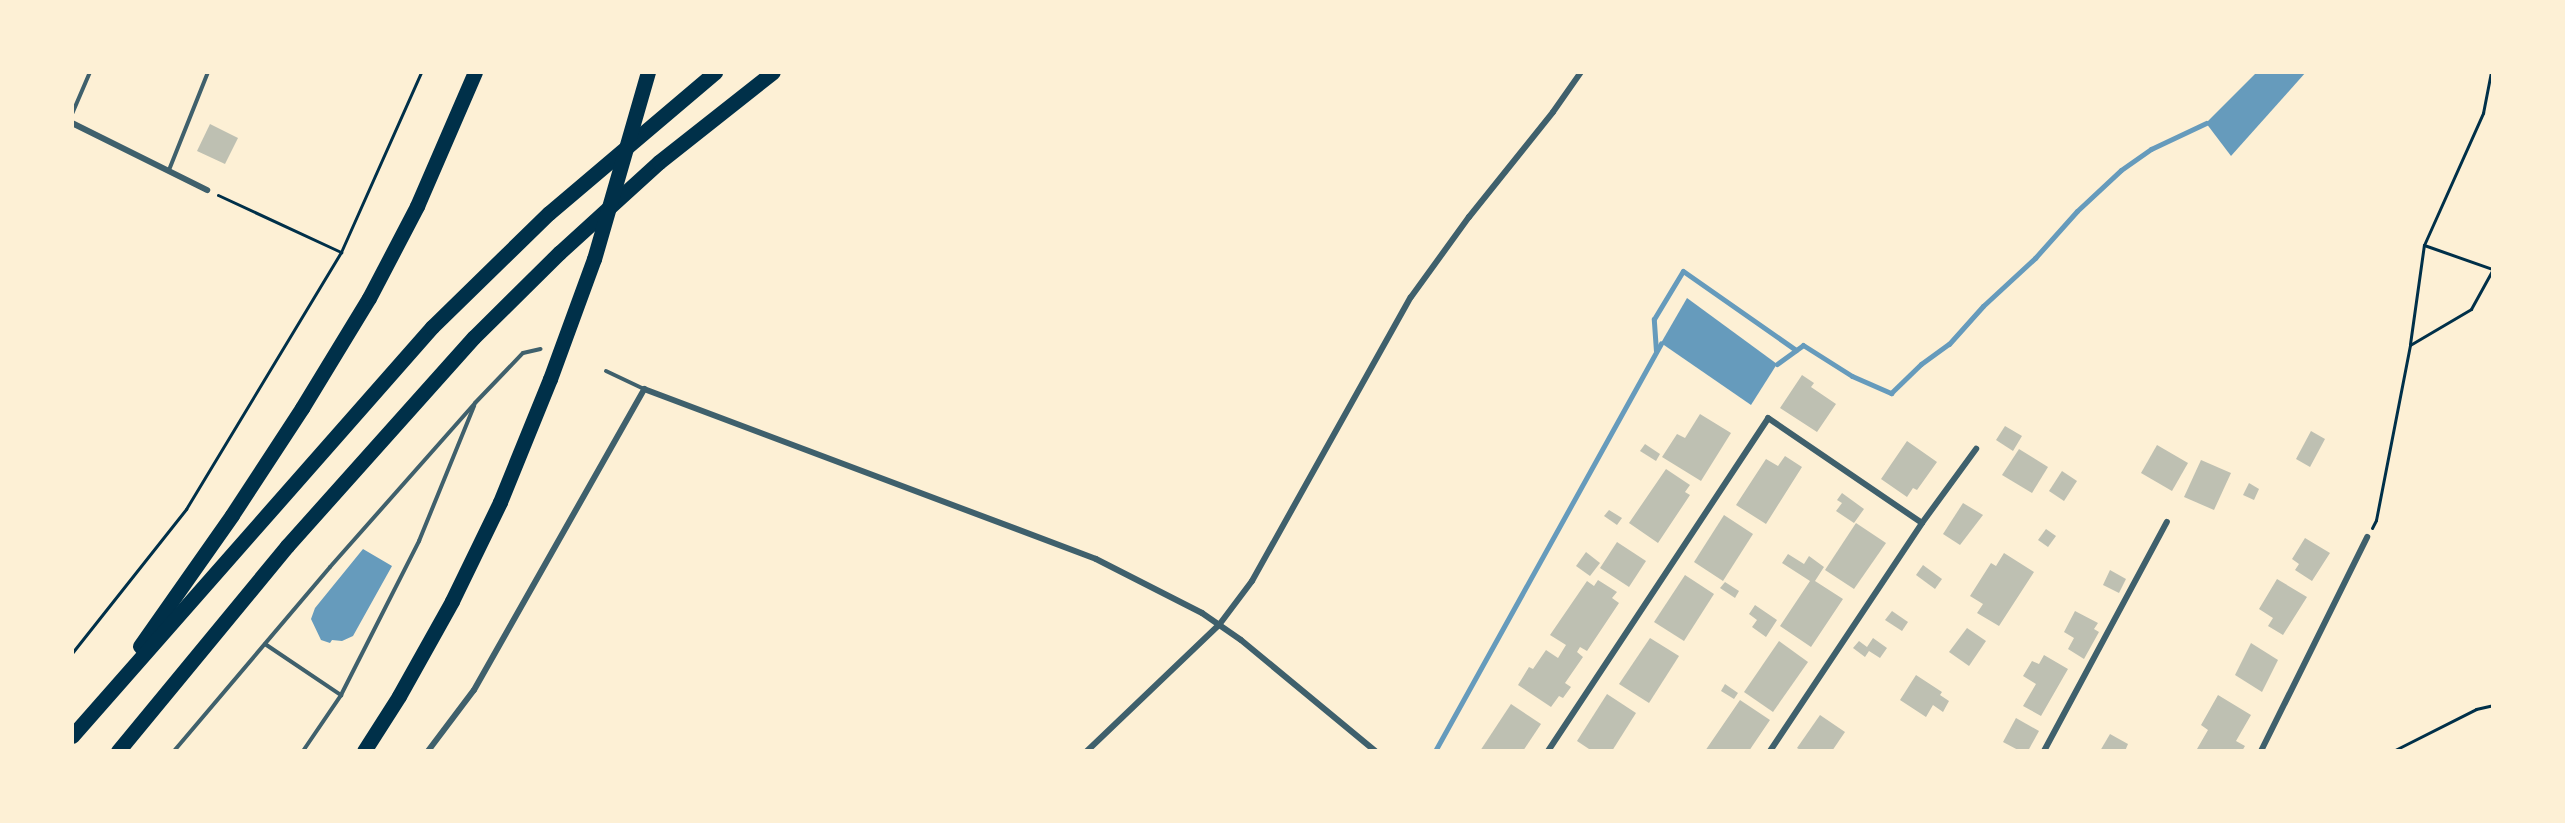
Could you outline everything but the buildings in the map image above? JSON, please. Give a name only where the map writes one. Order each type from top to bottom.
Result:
[{"type":"highway","points":[[104,698],[232,515],[302,408],[369,298],[417,206],[475,72]]},
{"type":"highway","points":[[364,751],[399,696],[452,601],[500,502],[550,379],[594,259],[648,72]]},
{"type":"highway","points":[[72,736],[432,327],[549,213],[715,72]]},
{"type":"highway","points":[[118,751],[287,546],[395,422],[474,337],[559,253],[659,162],[773,72]]},
{"type":"street","points":[[1087,751],[1219,625],[1252,581],[1410,297],[1581,72]]},
{"type":"street","points":[[72,123],[207,190]]},
{"type":"street","points":[[428,751],[474,690],[644,389],[1096,558],[1202,612],[1240,640],[1375,751]]},
{"type":"street","points":[[1548,751],[1768,418],[1922,523]]},
{"type":"street","points":[[1770,751],[1922,523],[1976,449]]},
{"type":"street","points":[[2044,751],[2167,522]]},
{"type":"street","points":[[2261,751],[2367,537]]},
{"type":"lane","points":[[72,114],[90,72]]},
{"type":"lane","points":[[169,170],[208,72]]},
{"type":"lane","points":[[174,751],[264,644],[475,403],[523,353],[541,349]]},
{"type":"lane","points":[[606,371],[644,389]]},
{"type":"lane","points":[[303,751],[341,695],[419,541],[475,403]]},
{"type":"lane","points":[[264,644],[341,695]]},
{"type":"path","points":[[72,653],[186,508],[341,252],[421,72]]},
{"type":"path","points":[[2367,537],[2376,520],[2410,345],[2424,245],[2483,112],[2491,72]]},
{"type":"path","points":[[207,190],[341,252]]},
{"type":"path","points":[[2410,345],[2471,309],[2492,269],[2424,245]]},
{"type":"path","points":[[2393,751],[2476,709],[2493,705]]},
{"type":"path","points":[[2277,751],[2297,751]]},
{"type":"water","points":[[2257,72],[2306,72],[2231,156],[2206,123]]},
{"type":"water","points":[[1687,298],[1777,364],[1751,405],[1661,343]]},
{"type":"water","points":[[363,549],[392,566],[353,636],[342,641],[332,640],[330,643],[321,640],[311,619],[315,608]]},
{"type":"waterway","points":[[1777,364],[1803,345],[1852,376],[1891,393],[1921,364],[1949,344],[1983,306],[2035,258],[2077,211],[2121,170],[2151,149],[2206,123]]},
{"type":"waterway","points":[[1656,351],[1654,319],[1683,271],[1796,350]]},
{"type":"waterway","points":[[1435,751],[1661,343]]}]
